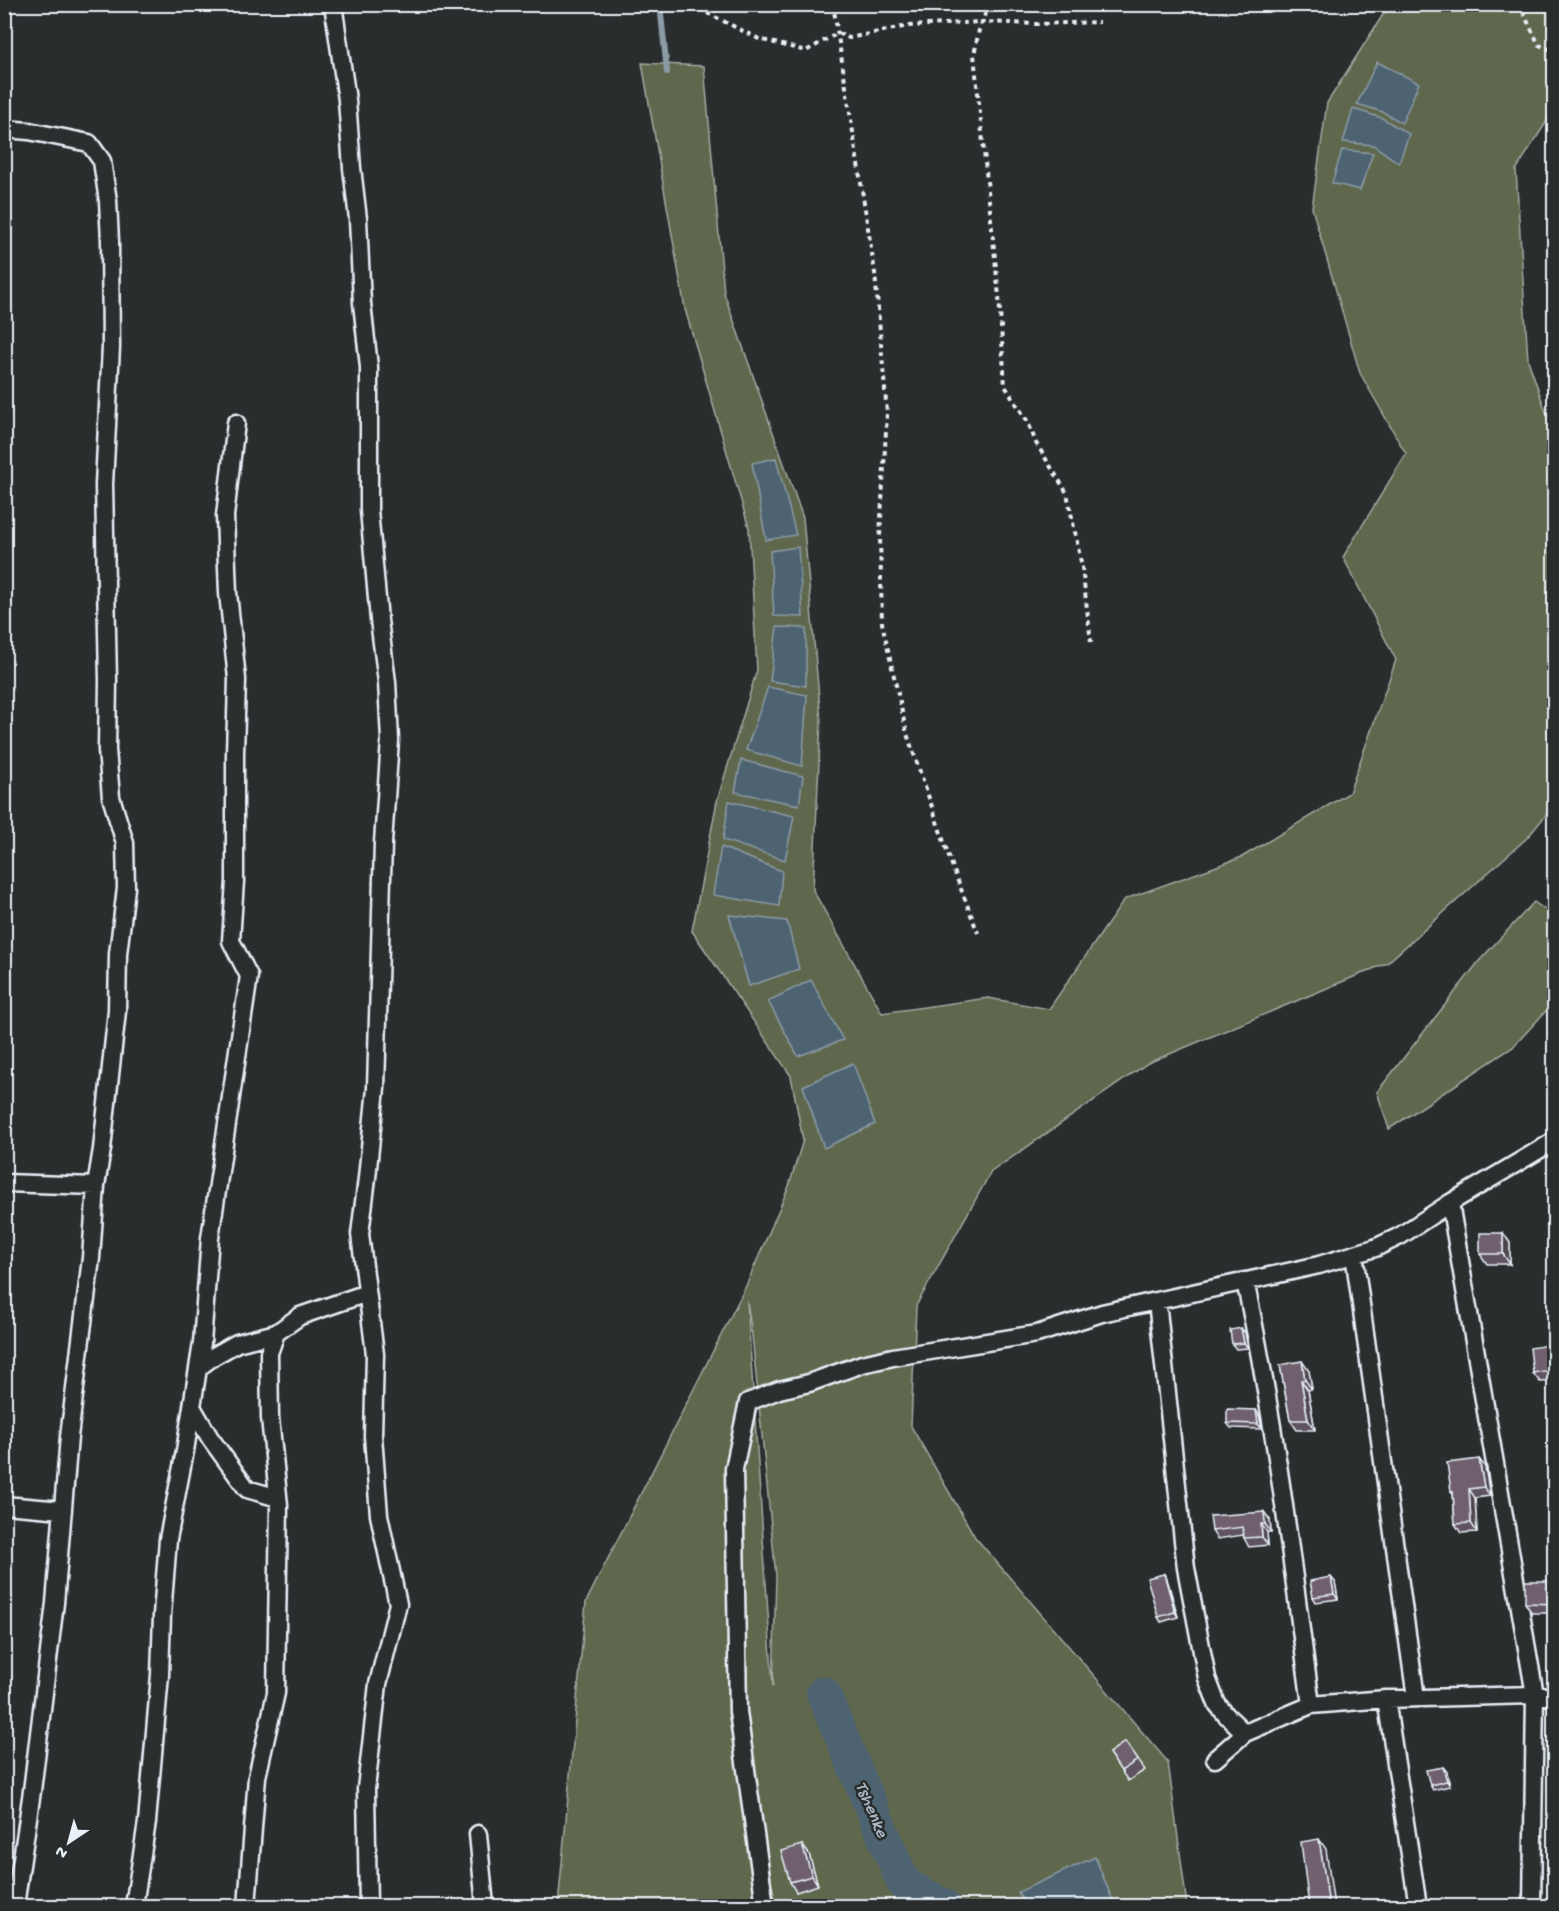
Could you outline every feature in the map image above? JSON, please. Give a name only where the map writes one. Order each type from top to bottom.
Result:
[{"type":"street","points":[[333,4],[347,100],[358,219],[362,303],[369,367],[369,510],[387,682],[390,740],[383,843],[376,1088],[360,1234],[375,1354],[373,1436],[379,1515],[399,1604],[378,1684],[366,1789],[368,1906]]},
{"type":"street","points":[[4,129],[28,131],[89,143],[102,161],[108,201],[111,347],[104,484],[107,750],[111,797],[125,843],[126,888],[118,954],[117,1011],[96,1186],[91,1258],[69,1437],[49,1659],[15,1906]]},
{"type":"street","points":[[134,1906],[147,1822],[160,1675],[168,1539],[202,1343],[210,1238],[249,976],[231,941],[236,881],[237,679],[228,593],[225,516],[236,423]]},
{"type":"street","points":[[765,1906],[738,1713],[734,1469],[748,1402],[862,1364],[1037,1334],[1102,1313],[1319,1265],[1375,1248],[1400,1236],[1450,1203],[1554,1141]]},
{"type":"street","points":[[4,1183],[96,1186]]},
{"type":"street","points":[[1450,1203],[1493,1441],[1535,1695],[1532,1906]]},
{"type":"street","points":[[1354,1254],[1416,1698]]},
{"type":"street","points":[[1245,1281],[1260,1355],[1287,1523],[1311,1705]]},
{"type":"street","points":[[198,1368],[237,1343],[276,1334],[300,1316],[367,1293]]},
{"type":"street","points":[[1157,1301],[1186,1568],[1207,1678],[1217,1704],[1245,1733]]},
{"type":"street","points":[[247,1906],[257,1777],[276,1693],[278,1498],[270,1418],[269,1353],[276,1334]]},
{"type":"street","points":[[192,1407],[210,1438],[247,1489],[278,1498]]},
{"type":"street","points":[[4,1505],[63,1510]]},
{"type":"street","points":[[1215,1759],[1245,1733],[1311,1705],[1416,1698],[1535,1695],[1554,1697]]},
{"type":"street","points":[[1386,1699],[1418,1906]]},
{"type":"street","points":[[478,1834],[485,1906]]},
{"type":"path","points":[[833,4],[875,273],[887,413],[880,536],[882,623],[908,734],[954,871],[978,933]]},
{"type":"path","points":[[989,4],[974,56],[999,297],[1005,386],[1028,422],[1036,443],[1067,493],[1082,567],[1091,642]]},
{"type":"path","points":[[1519,4],[1539,45],[1554,51]]},
{"type":"path","points":[[707,13],[759,39],[806,51],[838,33]]},
{"type":"path","points":[[838,33],[849,38],[908,26],[982,22],[1037,24],[1100,22]]},
{"type":"green space","points":[[1389,5],[1554,5],[1554,110],[1516,170],[1528,360],[1554,435],[1554,805],[1528,837],[1387,963],[1148,1063],[991,1172],[916,1306],[911,1426],[975,1537],[1168,1762],[1187,1906],[558,1906],[586,1602],[746,1286],[789,1186],[803,1140],[791,1076],[692,931],[717,801],[757,670],[749,528],[685,309],[642,63],[704,66],[724,293],[803,518],[821,720],[813,890],[882,1013],[988,998],[1049,1009],[1125,899],[1242,857],[1349,793],[1396,660],[1343,557],[1406,454],[1360,373],[1312,208],[1327,103]],"holes":[[[747,1301],[776,1576],[773,1687]]]},
{"type":"green space","points":[[1534,902],[1554,916],[1554,1002],[1513,1047],[1389,1129],[1377,1092],[1480,960]]},
{"type":"water","points":[[1377,62],[1419,83],[1402,123],[1383,112],[1357,104]]},
{"type":"water","points":[[1353,109],[1382,118],[1409,134],[1399,163],[1373,145],[1343,142]]},
{"type":"water","points":[[1342,150],[1373,153],[1360,190],[1332,183]]},
{"type":"water","points":[[776,458],[796,535],[766,540],[752,463]]},
{"type":"water","points":[[798,547],[803,617],[774,616],[770,551]]},
{"type":"water","points":[[777,627],[806,628],[806,686],[770,681]]},
{"type":"water","points":[[768,687],[807,695],[802,766],[746,750]]},
{"type":"water","points":[[741,760],[803,776],[799,805],[735,792]]},
{"type":"water","points":[[729,801],[794,816],[785,860],[723,840]]},
{"type":"water","points":[[721,847],[782,871],[779,906],[713,895]]},
{"type":"water","points":[[729,915],[787,921],[799,969],[749,986]]},
{"type":"water","points":[[811,980],[843,1040],[798,1056],[768,1001]]},
{"type":"water","points":[[853,1063],[875,1124],[824,1148],[803,1086]]},
{"type":"water","points":[[1095,1857],[1115,1906],[1026,1906],[1018,1892]]},
{"type":"building","points":[[1480,1233],[1503,1233],[1503,1254],[1480,1254]]},
{"type":"building","points":[[1241,1328],[1244,1343],[1232,1344],[1230,1330]]},
{"type":"building","points":[[1548,1345],[1551,1370],[1533,1373],[1530,1348]]},
{"type":"building","points":[[1302,1361],[1305,1380],[1301,1380],[1308,1420],[1290,1420],[1280,1365]]},
{"type":"building","points":[[1227,1409],[1256,1410],[1258,1424],[1227,1423]]},
{"type":"building","points":[[1479,1459],[1484,1487],[1469,1489],[1471,1523],[1455,1524],[1453,1491],[1451,1491],[1447,1463]]},
{"type":"building","points":[[1264,1512],[1265,1524],[1261,1524],[1262,1537],[1244,1538],[1243,1527],[1212,1531],[1210,1516]]},
{"type":"building","points":[[1164,1574],[1175,1612],[1158,1617],[1147,1578]]},
{"type":"building","points":[[1331,1577],[1334,1594],[1313,1597],[1310,1581]]},
{"type":"building","points":[[1525,1581],[1553,1581],[1553,1604],[1525,1603]]},
{"type":"building","points":[[1125,1742],[1138,1760],[1121,1771],[1109,1753]]},
{"type":"building","points":[[1443,1767],[1447,1781],[1430,1785],[1426,1770]]},
{"type":"building","points":[[1319,1839],[1329,1906],[1309,1906],[1301,1842]]},
{"type":"building","points":[[802,1845],[812,1876],[790,1882],[781,1851]]},
{"type":"waterway","points":[[660,4],[667,72]]},
{"type":"waterway","name":"Tshenke","points":[[823,1693],[904,1884],[944,1906]]}]
